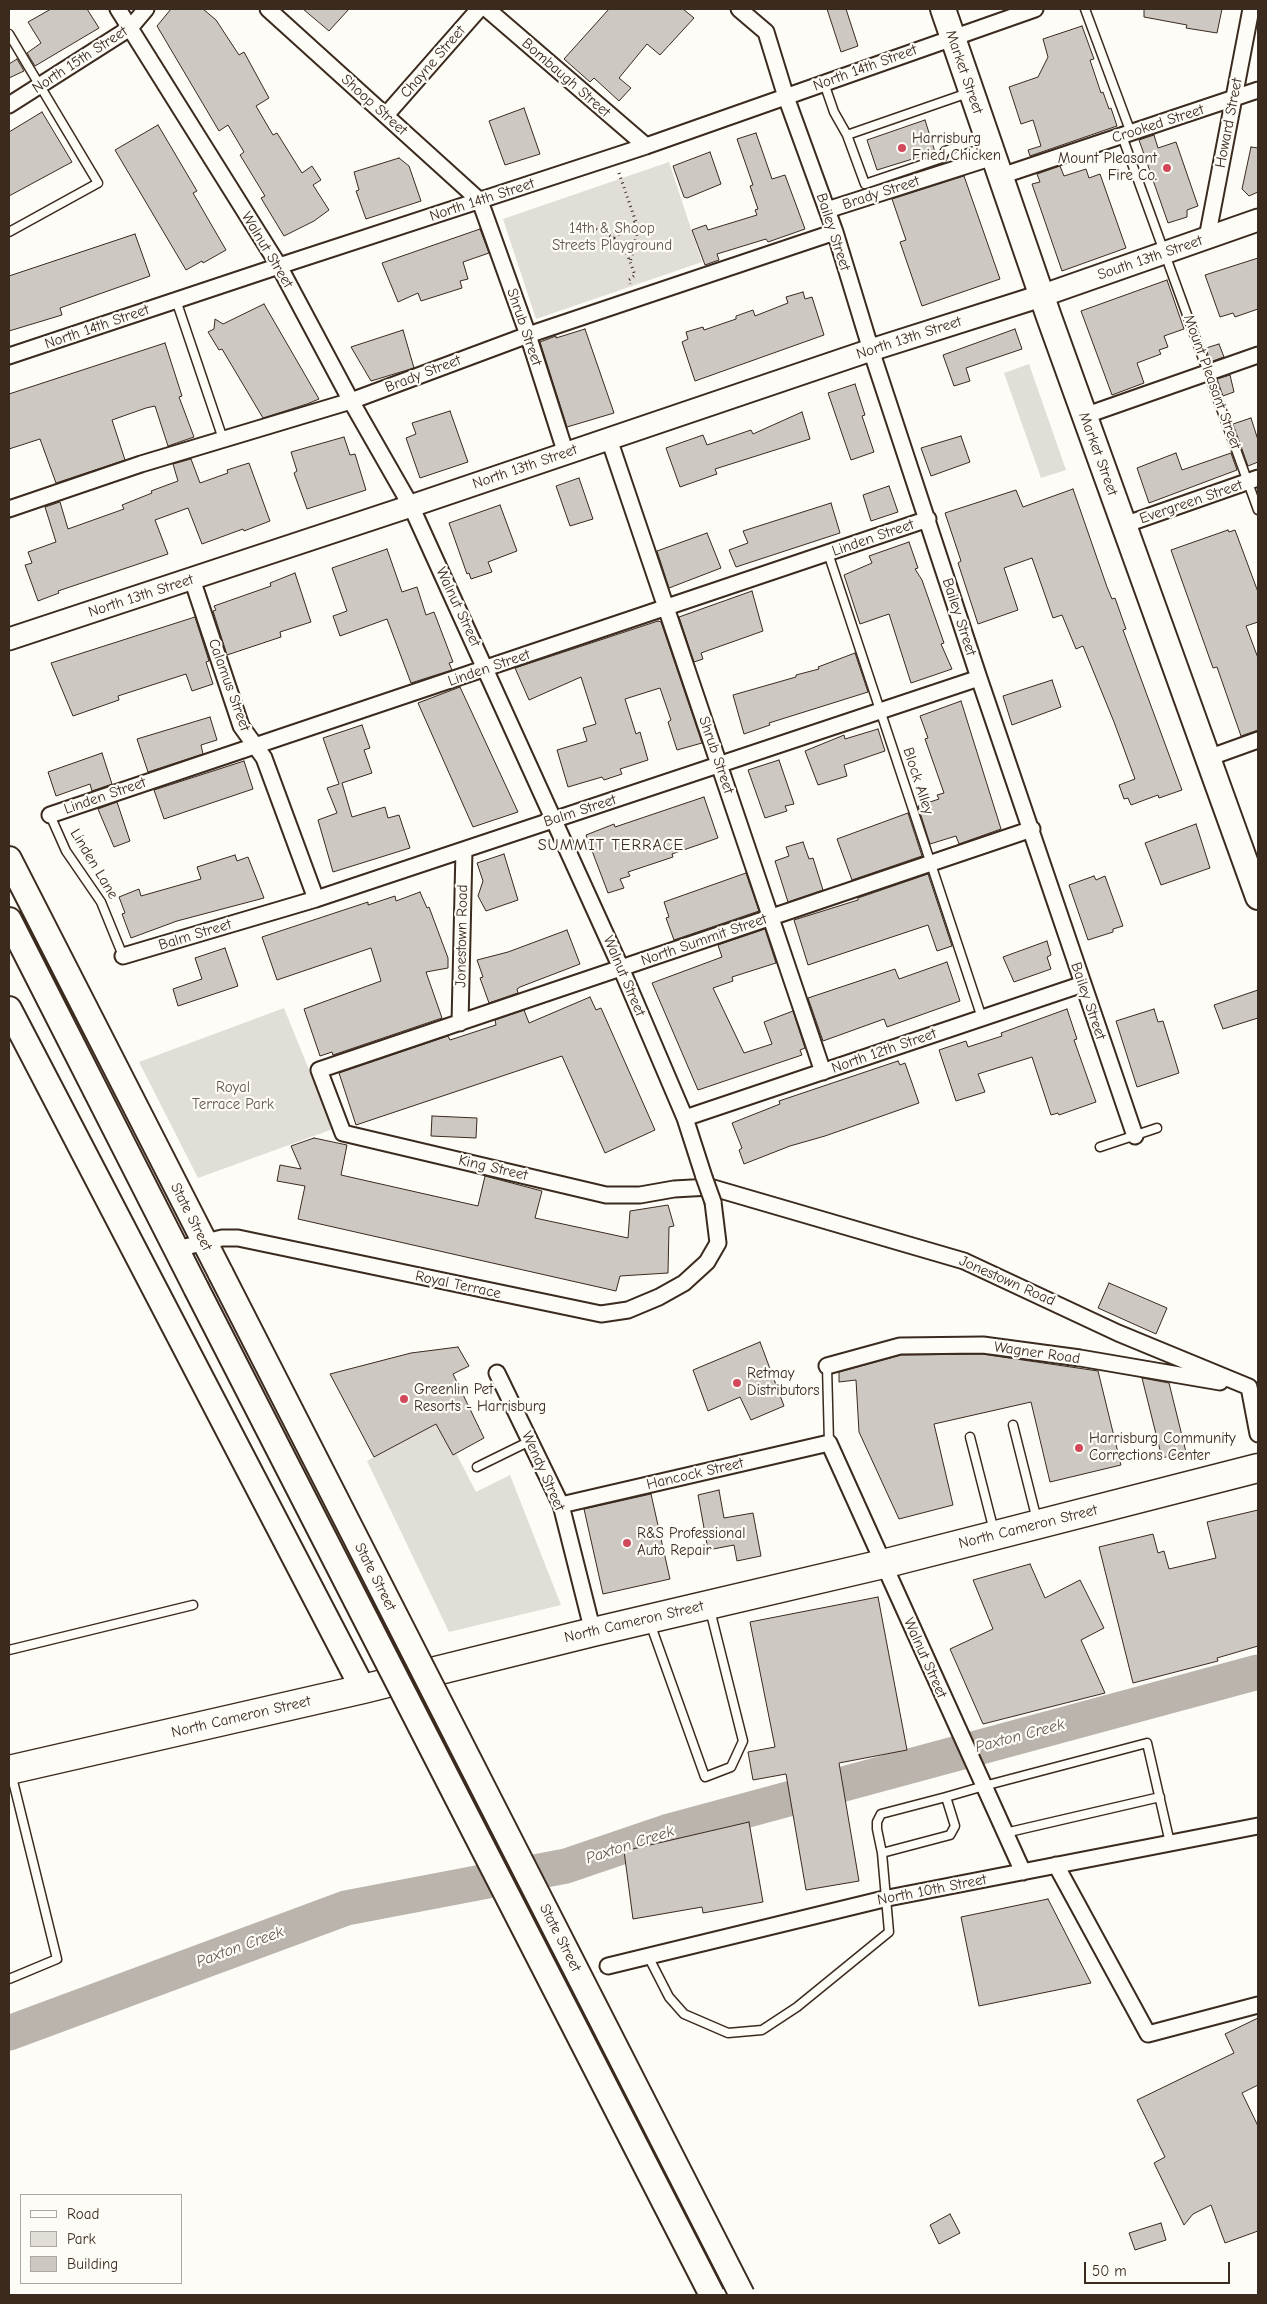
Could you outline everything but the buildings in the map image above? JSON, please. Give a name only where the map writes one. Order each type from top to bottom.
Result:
[{"type":"highway","name":"North Cameron Street","points":[[9,1768],[362,1689],[649,1618],[883,1564],[1258,1468]]},
{"type":"main road","name":"Market Street","points":[[943,9],[1041,296],[1258,897]]},
{"type":"main road","name":"South 13th Street","points":[[1041,296],[1258,220]]},
{"type":"main road","name":"North 13th Street","points":[[9,640],[871,350],[1041,296]]},
{"type":"main road","name":"State Street","points":[[9,859],[742,2295]]},
{"type":"main road","name":"State Street","points":[[9,920],[712,2295]]},
{"type":"main road","points":[[9,1008],[14,1029],[362,1689]]},
{"type":"street","name":"Walnut Street","points":[[118,9],[278,266],[351,401],[411,506],[622,968],[685,1118],[709,1189],[718,1243]]},
{"type":"street","name":"North 15th Street","points":[[9,105],[130,28],[146,9]]},
{"type":"street","name":"Shoop Street","points":[[268,9],[480,201]]},
{"type":"street","name":"Chayne Street","points":[[386,115],[479,9]]},
{"type":"street","name":"Bombaugh Street","points":[[487,9],[646,146]]},
{"type":"street","name":"Bailey Street","points":[[739,9],[766,32],[786,97],[835,232],[871,350],[979,678],[1135,1136]]},
{"type":"street","name":"North 14th Street","points":[[9,356],[614,157],[952,36],[1035,9]]},
{"type":"street","name":"Howard Street","points":[[1207,238],[1251,9]]},
{"type":"street","name":"Crooked Street","points":[[993,157],[1126,134],[1258,90]]},
{"type":"street","name":"Brady Street","points":[[827,210],[993,157]]},
{"type":"street","name":"Shrub Street","points":[[480,201],[528,335],[566,454]]},
{"type":"street","name":"Brady Street","points":[[9,509],[141,464],[351,401],[528,335],[835,232]]},
{"type":"street","points":[[1084,416],[1258,356]]},
{"type":"street","name":"Shrub Street","points":[[609,439],[823,1072]]},
{"type":"street","name":"Evergreen Street","points":[[1124,525],[1253,480]]},
{"type":"street","name":"Linden Street","points":[[50,815],[928,519]]},
{"type":"street","name":"Calamus Street","points":[[192,579],[241,726],[264,758],[316,899]]},
{"type":"street","name":"Balm Street","points":[[123,956],[316,899],[979,678]]},
{"type":"street","points":[[1208,758],[1258,740]]},
{"type":"street","name":"North Summit Street","points":[[319,1070],[1032,829]]},
{"type":"street","name":"Jonestown Road","points":[[460,1023],[464,850]]},
{"type":"street","name":"North 12th Street","points":[[685,1118],[1083,984]]},
{"type":"street","name":"King Street","points":[[319,1070],[343,1134],[606,1195],[640,1195],[674,1188],[709,1189]]},
{"type":"street","name":"Jonestown Road","points":[[709,1189],[964,1261],[1118,1333],[1248,1387]]},
{"type":"street","name":"Royal Terrace","points":[[176,1249],[204,1241],[238,1238],[601,1314],[628,1310],[659,1297],[684,1283],[707,1262],[718,1243]]},
{"type":"street","name":"Wagner Road","points":[[827,1366],[900,1346],[983,1345],[1080,1358],[1248,1387]]},
{"type":"street","name":"Wendy Street","points":[[497,1373],[561,1505],[593,1632]]},
{"type":"street","points":[[1248,1387],[1258,1434]]},
{"type":"street","name":"Walnut Street","points":[[829,1443],[1023,1872]]},
{"type":"street","name":"Hancock Street","points":[[561,1505],[829,1443]]},
{"type":"street","name":"North 10th Street","points":[[608,1966],[888,1898],[1258,1826]]},
{"type":"street","points":[[1056,1865],[1148,2034],[1258,2005]]},
{"type":"lane","name":"Mount Pleasant Street","points":[[1085,9],[1165,253],[1209,372],[1253,480],[1258,510]]},
{"type":"lane","points":[[9,34],[98,183],[9,232]]},
{"type":"lane","points":[[824,83],[834,112],[847,135],[865,184],[942,158],[945,151],[993,157]]},
{"type":"lane","points":[[847,135],[971,92]]},
{"type":"lane","points":[[176,300],[223,439]]},
{"type":"lane","name":"Block Alley","points":[[828,553],[982,1018]]},
{"type":"lane","name":"Linden Lane","points":[[50,815],[66,851],[101,902],[123,956]]},
{"type":"lane","points":[[1100,1147],[1157,1128]]},
{"type":"lane","points":[[827,1366],[829,1443]]},
{"type":"lane","points":[[1012,1426],[1038,1524]]},
{"type":"lane","points":[[970,1437],[995,1536]]},
{"type":"lane","points":[[477,1467],[530,1441]]},
{"type":"lane","points":[[649,1618],[705,1777],[731,1767],[743,1741],[709,1604]]},
{"type":"lane","points":[[9,1650],[193,1605]]},
{"type":"lane","points":[[648,1956],[669,1997],[684,2014],[728,2033],[762,2030],[797,2007],[889,1932],[888,1898],[877,1829],[877,1822],[881,1814],[1147,1743],[1170,1843]]},
{"type":"lane","points":[[9,1768],[56,1960],[9,1979]]},
{"type":"lane","points":[[882,1853],[950,1835],[954,1826],[946,1797]]},
{"type":"lane","points":[[1005,1833],[1160,1797]]},
{"type":"path","points":[[614,157],[638,228],[630,263]]},
{"type":"path","points":[[614,238],[636,221]]},
{"type":"path","points":[[596,229],[614,238],[626,251],[635,276],[629,280],[632,300]]},
{"type":"green space","name":"14th & Shoop Streets Playground","points":[[669,162],[702,262],[536,319],[503,219]]},
{"type":"green space","points":[[1029,364],[1066,470],[1041,478],[1004,373]]},
{"type":"green space","name":"Royal Terrace Park","points":[[284,1008],[333,1129],[198,1178],[139,1062]]},
{"type":"green space","points":[[436,1424],[456,1453],[476,1492],[510,1475],[561,1605],[449,1632],[367,1461]]},
{"type":"waterway","name":"Paxton Creek","points":[[9,2033],[346,1908],[566,1866],[666,1832],[1258,1672]]},
{"type":"place","name":"Harrisburg Fried Chicken","points":[[902,148]]},
{"type":"place","name":"Mount Pleasant Fire Co.","points":[[1167,168]]},
{"type":"place","name":"Retmay Distributors","points":[[737,1383]]},
{"type":"place","name":"Greenlin Pet Resorts - Harrisburg","points":[[404,1399]]},
{"type":"place","name":"Harrisburg Community Corrections Center","points":[[1079,1448]]},
{"type":"place","name":"R&S Professional Auto Repair","points":[[627,1543]]},
{"type":"district","name":"SUMMIT TERRACE","points":[[611,845]]}]
